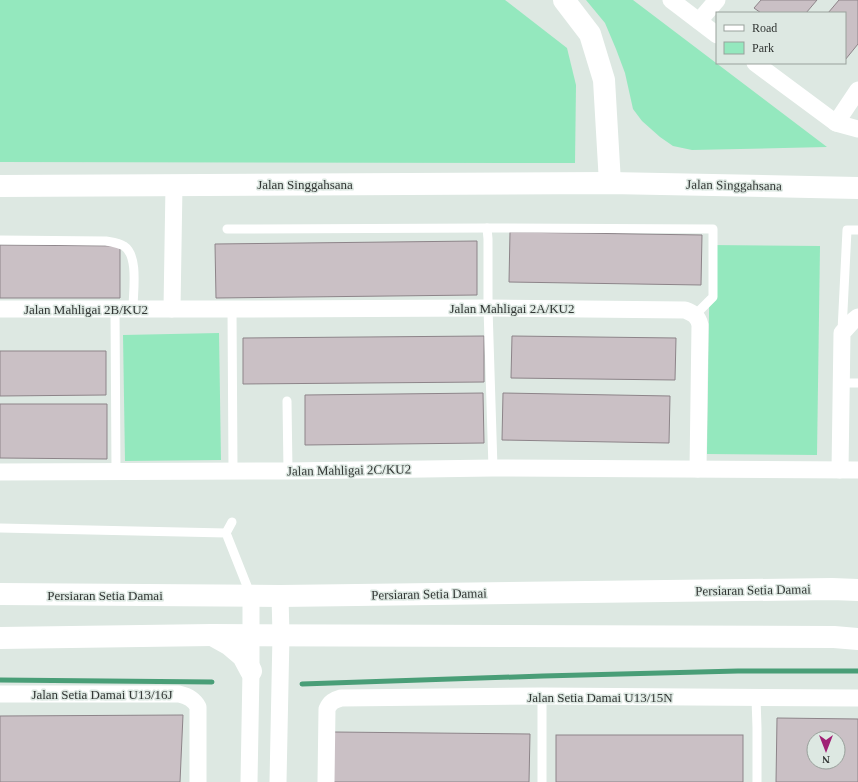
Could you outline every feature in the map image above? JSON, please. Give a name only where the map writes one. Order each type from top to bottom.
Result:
[{"type":"street","points":[[564,0],[590,34],[604,80],[610,183]]},
{"type":"street","points":[[670,0],[716,34]]},
{"type":"street","points":[[699,21],[716,0]]},
{"type":"street","points":[[756,64],[836,123],[858,130]]},
{"type":"street","points":[[836,123],[858,90]]},
{"type":"street","name":"Jalan Singgahsana","points":[[0,186],[610,183],[858,188]]},
{"type":"street","points":[[172,309],[174,185]]},
{"type":"street","name":"Jalan Mahligai 2A/KU2","points":[[172,309],[488,308],[685,310],[695,315]]},
{"type":"street","name":"Jalan Mahligai 2B/KU2","points":[[0,309],[172,309]]},
{"type":"street","points":[[695,315],[699,320],[700,325],[698,470]]},
{"type":"street","points":[[840,470],[842,333],[858,317]]},
{"type":"street","name":"Jalan Mahligai 2C/KU2","points":[[0,472],[288,471],[493,468],[858,470]]},
{"type":"street","name":"Persiaran Setia Damai","points":[[0,594],[280,596],[832,589],[858,590]]},
{"type":"street","points":[[249,782],[252,636],[251,596]]},
{"type":"street","points":[[278,782],[281,635],[280,596]]},
{"type":"street","points":[[212,635],[230,645],[242,656],[251,671]]},
{"type":"street","points":[[0,638],[281,635],[834,637],[858,639]]},
{"type":"street","name":"Jalan Setia Damai U13/16J","points":[[0,694],[179,694],[191,698],[196,702],[198,707],[198,782]]},
{"type":"street","name":"Jalan Setia Damai U13/15N","points":[[326,782],[326,709],[332,701],[341,698],[542,696],[858,698]]},
{"type":"lane","points":[[487,228],[493,468]]},
{"type":"lane","points":[[227,229],[712,229],[713,297],[695,315]]},
{"type":"lane","points":[[842,333],[847,230],[858,230]]},
{"type":"lane","points":[[0,240],[106,241],[123,245],[129,250],[132,256],[134,267],[133,309]]},
{"type":"lane","points":[[114,309],[116,471]]},
{"type":"lane","points":[[232,309],[233,470]]},
{"type":"lane","points":[[841,383],[858,383]]},
{"type":"lane","points":[[287,401],[288,471]]},
{"type":"lane","points":[[226,533],[232,522]]},
{"type":"lane","points":[[0,528],[226,533]]},
{"type":"lane","points":[[226,533],[251,596]]},
{"type":"lane","points":[[542,696],[542,782]]},
{"type":"lane","points":[[756,698],[757,782]]},
{"type":"green space","points":[[0,0],[505,0],[567,48],[576,85],[575,163],[0,162]]},
{"type":"green space","points":[[586,0],[633,0],[827,147],[692,150],[673,146],[642,121],[633,109],[625,73],[605,23]]},
{"type":"green space","points":[[710,245],[820,246],[817,455],[707,454]]},
{"type":"green space","points":[[219,333],[221,460],[125,461],[123,335]]},
{"type":"building","points":[[761,0],[817,0],[807,12],[760,12],[754,8]]},
{"type":"building","points":[[839,0],[858,0],[858,44],[846,59],[846,12],[829,12]]},
{"type":"building","points":[[510,232],[702,235],[701,285],[509,282]]},
{"type":"building","points":[[477,241],[477,295],[216,298],[215,244]]},
{"type":"building","points":[[0,245],[120,246],[120,298],[0,298]]},
{"type":"building","points":[[484,336],[484,382],[243,384],[243,338]]},
{"type":"building","points":[[512,336],[676,338],[675,380],[511,378]]},
{"type":"building","points":[[0,351],[106,351],[106,395],[0,396]]},
{"type":"building","points":[[483,393],[484,443],[305,445],[305,395]]},
{"type":"building","points":[[503,393],[670,396],[669,443],[502,440]]},
{"type":"building","points":[[0,404],[107,404],[107,459],[0,458]]},
{"type":"building","points":[[183,715],[180,782],[0,782],[0,716]]},
{"type":"building","points":[[777,718],[858,719],[858,782],[776,782]]},
{"type":"building","points":[[334,732],[530,734],[529,782],[333,782]]},
{"type":"building","points":[[556,735],[743,735],[743,782],[556,782]]},
{"type":"waterway","points":[[302,684],[738,671],[858,671]]},
{"type":"waterway","points":[[0,680],[212,682]]}]
